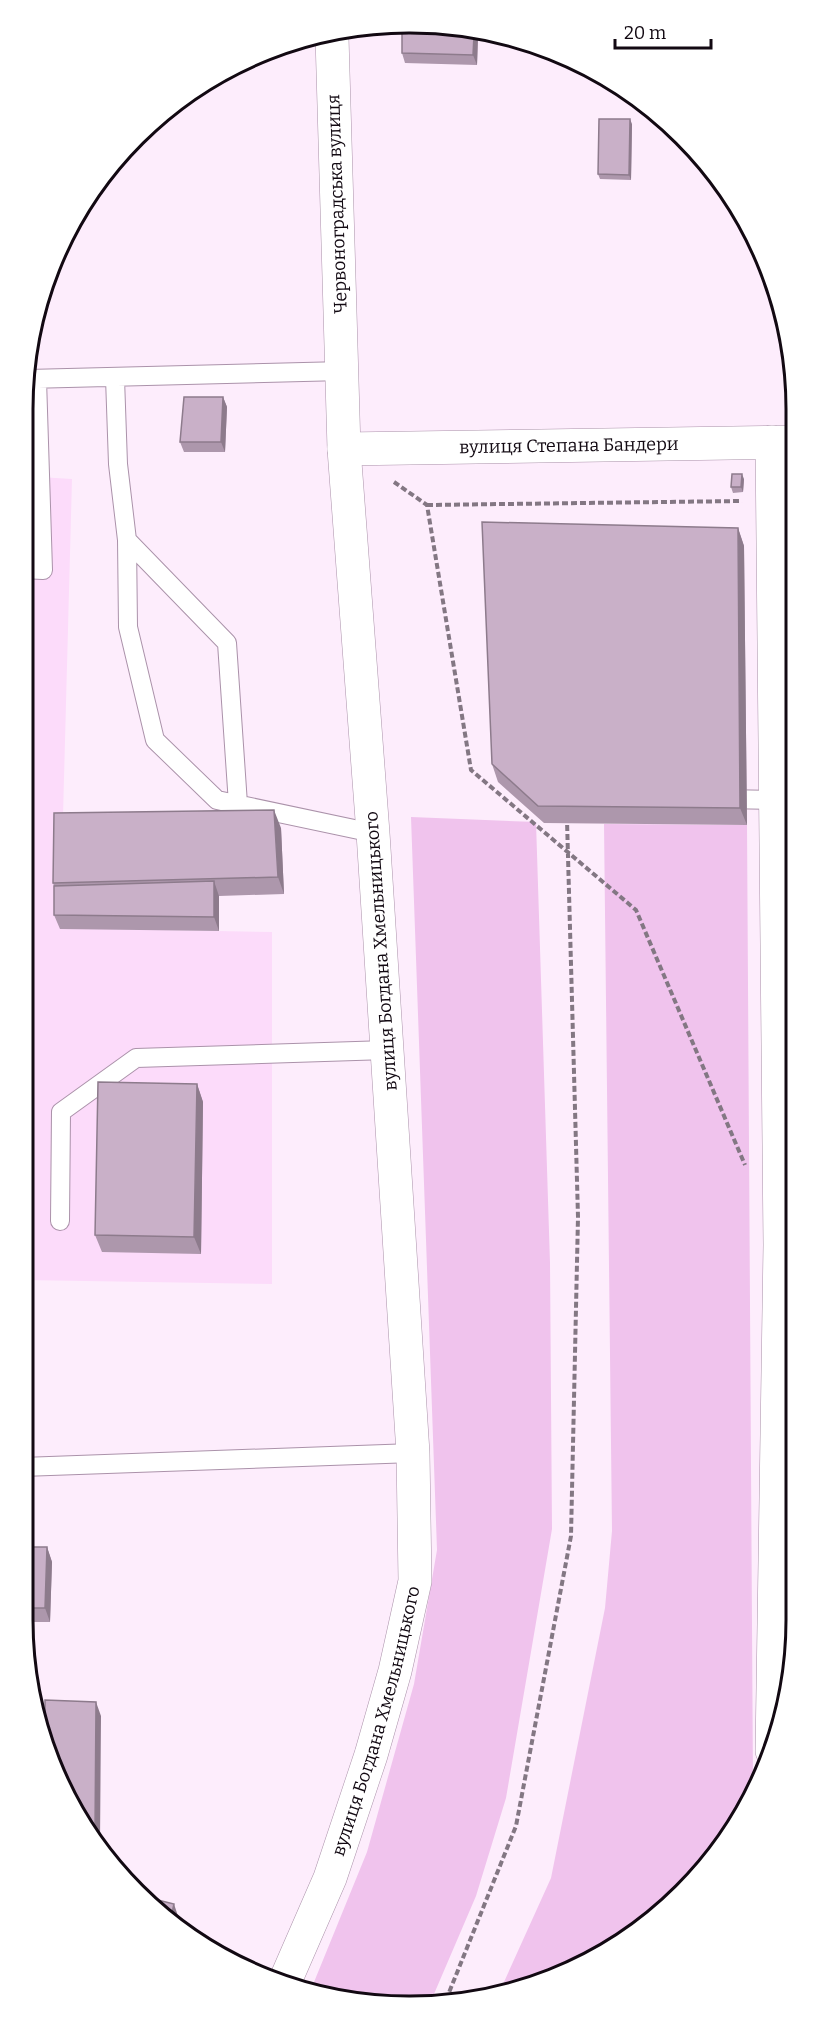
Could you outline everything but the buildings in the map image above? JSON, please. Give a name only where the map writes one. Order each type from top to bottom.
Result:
[{"type":"street","name":"Червоноградська вулиця","points":[[332,41],[344,449]]},
{"type":"street","name":"вулиця Степана Бандери","points":[[344,449],[783,442]]},
{"type":"street","points":[[776,1703],[786,1379],[780,1245],[773,500],[783,442]]},
{"type":"street","name":"вулиця Богдана Хмельницького","points":[[287,1976],[330,1878],[371,1755],[395,1671],[415,1581],[413,1453],[374,833],[344,449]]},
{"type":"lane","points":[[34,379],[343,371]]},
{"type":"lane","points":[[116,378],[118,464],[127,540],[128,627],[155,740],[217,800],[374,833]]},
{"type":"lane","points":[[33,402],[43,570],[33,570]]},
{"type":"lane","points":[[127,540],[227,643],[238,804]]},
{"type":"lane","points":[[706,798],[776,800]]},
{"type":"lane","points":[[60,1221],[61,1112],[136,1058],[387,1050]]},
{"type":"lane","points":[[33,1467],[413,1453]]},
{"type":"path","points":[[390,480],[428,505],[773,500]]},
{"type":"path","points":[[428,505],[471,770],[636,910],[747,1170]]},
{"type":"path","points":[[448,1994],[516,1826],[571,1536],[578,1217],[567,818]]},
{"type":"shaded area","points":[[33,477],[72,479],[60,928],[272,932],[272,1284],[33,1280]]},
{"type":"shaded area","points":[[411,817],[536,822],[550,1263],[552,1529],[506,1798],[476,1896],[434,1995],[360,1993],[313,1983],[367,1852],[414,1684],[437,1550]]},
{"type":"shaded area","points":[[604,824],[747,825],[753,1773],[723,1829],[693,1868],[658,1903],[598,1946],[554,1967],[503,1984],[551,1878],[605,1608],[612,1531]]}]
